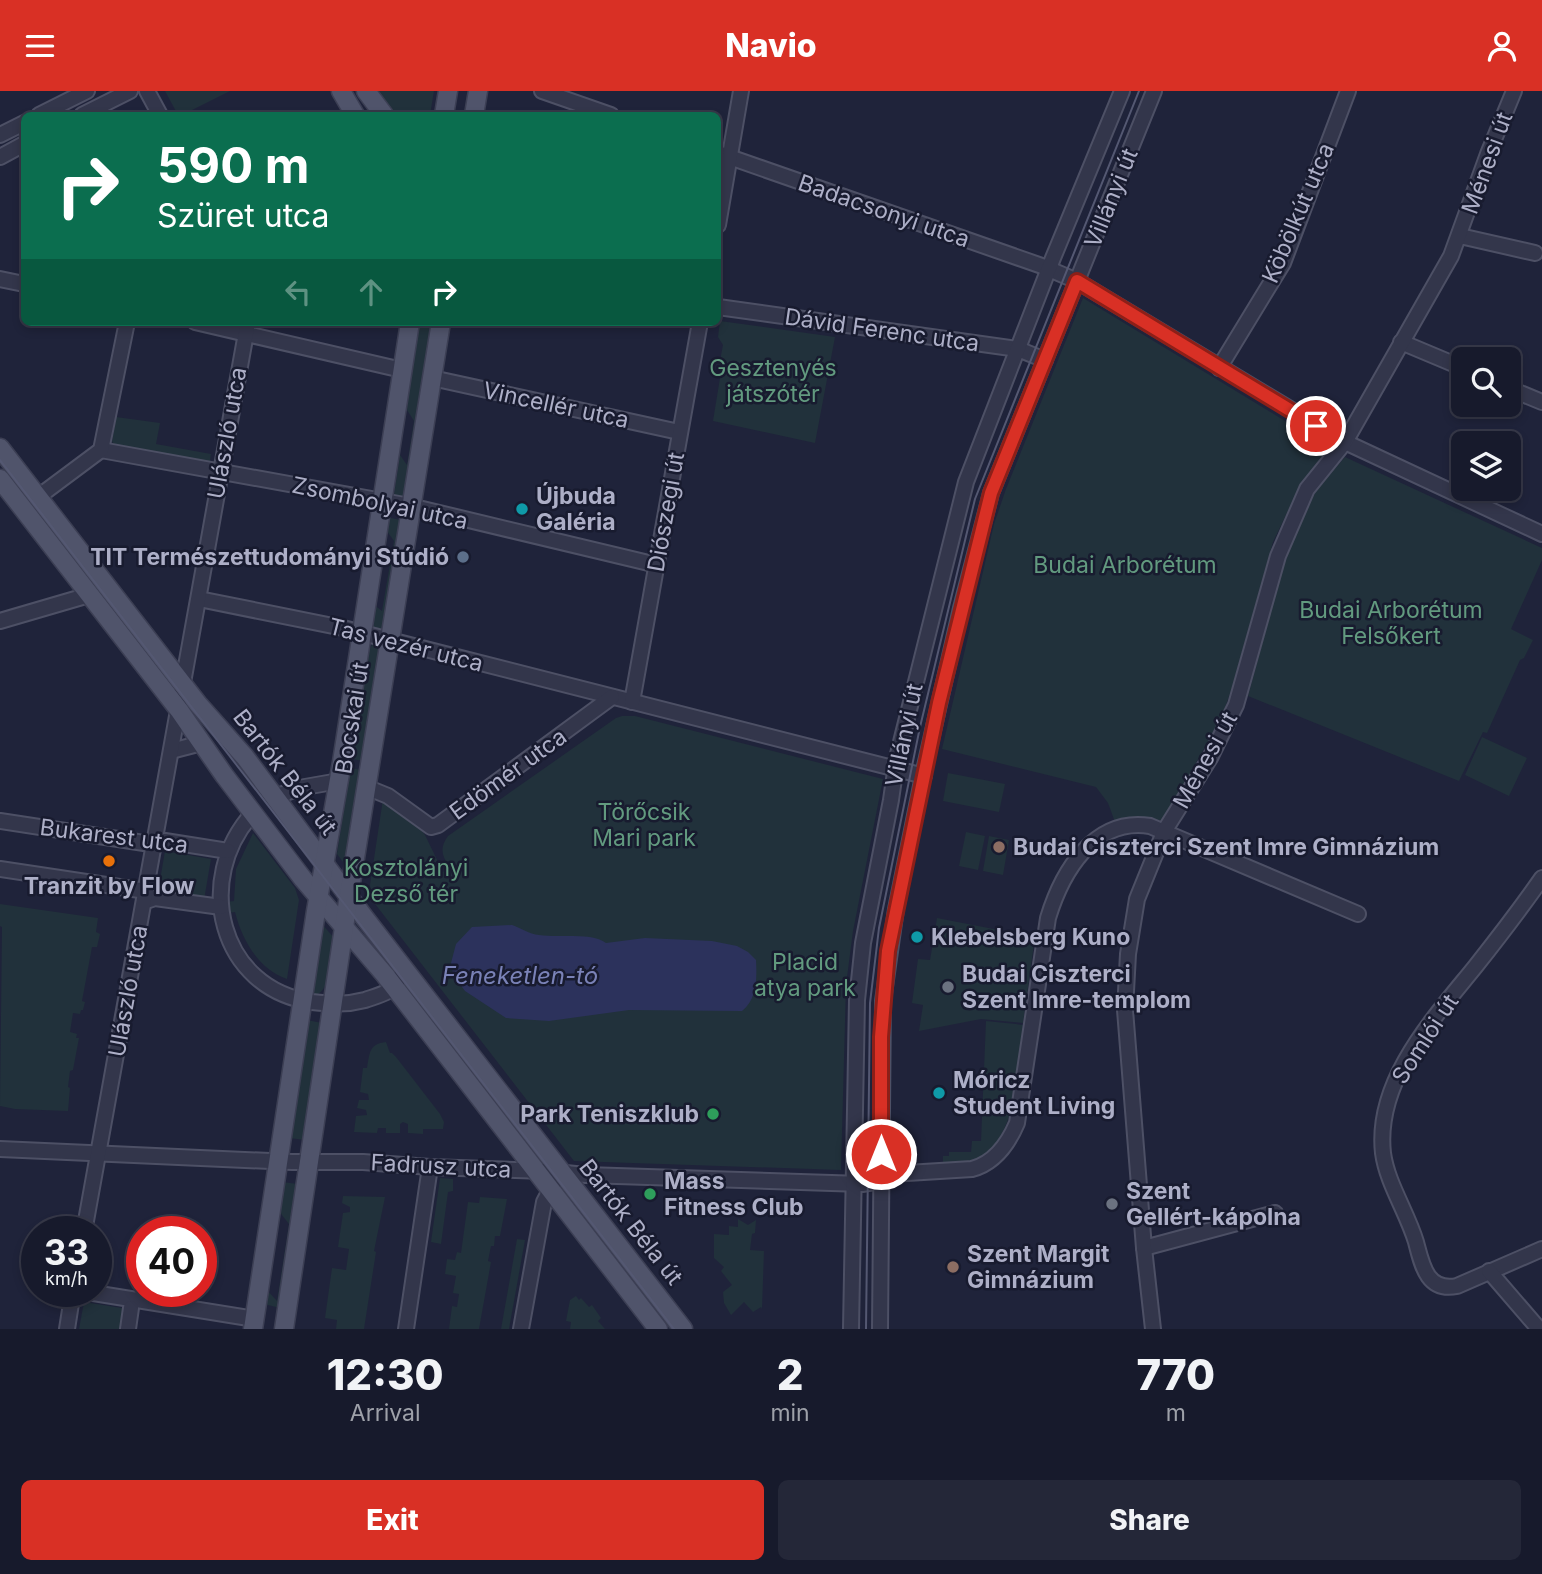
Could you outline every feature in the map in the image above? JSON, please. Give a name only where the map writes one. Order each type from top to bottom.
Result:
[{"type":"main road","points":[[341,91],[353,112]]},
{"type":"main road","points":[[366,91],[382,112]]},
{"type":"main road","points":[[444,112],[448,91]]},
{"type":"main road","points":[[474,112],[478,91]]},
{"type":"main road","name":"Bocskai út","points":[[254,1324],[318,896],[339,781],[409,326]]},
{"type":"main road","name":"Bocskai út","points":[[284,1329],[348,896],[440,326]]},
{"type":"main road","name":"Bartók Béla út","points":[[0,448],[183,684],[246,757],[348,896],[683,1329]]},
{"type":"main road","name":"Bartók Béla út","points":[[0,479],[178,709],[253,813],[394,987],[658,1329]]},
{"type":"main road","points":[[325,863],[333,898],[344,925]]},
{"type":"street","points":[[45,112],[87,91]]},
{"type":"street","points":[[88,112],[130,91]]},
{"type":"street","points":[[147,91],[158,112]]},
{"type":"street","points":[[542,91],[562,94],[604,112]]},
{"type":"street","points":[[721,184],[723,156],[741,91]]},
{"type":"street","name":"Villányi út","points":[[880,1329],[881,1037],[885,977],[896,909],[961,608],[991,493],[1154,91]]},
{"type":"street","name":"Köbölkút utca","points":[[1219,367],[1283,263],[1348,91]]},
{"type":"street","name":"Ménesi út","points":[[1153,1329],[1129,1077],[1125,996],[1137,899],[1165,830],[1210,758],[1231,717],[1278,556],[1302,499],[1313,480],[1345,442],[1428,299],[1460,236],[1488,154],[1514,91]]},
{"type":"street","name":"Villányi út","points":[[851,1329],[855,1039],[859,976],[908,706],[965,482],[1117,93]]},
{"type":"street","points":[[0,135],[21,124]]},
{"type":"street","points":[[0,157],[21,146]]},
{"type":"street","name":"Badacsonyi utca","points":[[723,156],[1049,268],[1077,281],[1345,442],[1542,534]]},
{"type":"street","name":"Ménesi út","points":[[1460,236],[1535,253]]},
{"type":"street","points":[[0,278],[21,283]]},
{"type":"street","name":"Dávid Ferenc utca","points":[[721,307],[1018,349],[1045,360]]},
{"type":"street","points":[[38,498],[101,450],[126,326]]},
{"type":"street","name":"Diószegi út","points":[[632,702],[699,326]]},
{"type":"street","points":[[247,328],[402,370]]},
{"type":"street","name":"Ulászló utca","points":[[87,1216],[247,328]]},
{"type":"street","points":[[1401,342],[1451,364]]},
{"type":"street","name":"Vincellér utca","points":[[432,378],[679,432]]},
{"type":"street","points":[[1521,393],[1542,402]]},
{"type":"street","name":"Zsombolyai utca","points":[[101,450],[410,506],[657,565]]},
{"type":"street","points":[[0,621],[89,595]]},
{"type":"street","name":"Tas vezér utca","points":[[199,599],[361,633],[632,702]]},
{"type":"street","name":"Edömér utca","points":[[366,787],[388,796],[431,827],[440,824],[612,697]]},
{"type":"street","points":[[632,702],[924,776]]},
{"type":"street","points":[[171,751],[202,743]]},
{"type":"street","points":[[275,797],[299,787],[339,781]]},
{"type":"street","points":[[253,813],[228,851],[220,889],[228,935],[248,969],[282,995],[332,1005],[347,1005],[386,993],[394,987],[400,975],[400,964]]},
{"type":"street","name":"Bukarest utca","points":[[0,821],[144,843],[165,841],[228,851]]},
{"type":"street","name":"Fadrusz utca","points":[[0,1149],[853,1184],[881,1181],[895,1174],[981,1167],[1006,1145],[1021,1109],[1048,918],[1060,888],[1084,849],[1103,834],[1139,824],[1165,830],[1358,914]]},
{"type":"street","name":"Bukarest utca","points":[[0,869],[155,898],[221,907]]},
{"type":"street","name":"Somlói út","points":[[1542,878],[1417,1043],[1392,1090],[1385,1121],[1383,1149],[1386,1167],[1410,1221],[1424,1271],[1429,1279],[1438,1285],[1450,1287],[1542,1249]]},
{"type":"street","points":[[406,1329],[430,1167]]},
{"type":"street","points":[[522,1329],[544,1202],[562,1173]]},
{"type":"street","points":[[1144,1248],[1275,1213]]},
{"type":"street","points":[[1489,1271],[1539,1329]]},
{"type":"street","points":[[112,1297],[254,1324]]},
{"type":"street","points":[[67,1329],[70,1307]]},
{"type":"street","points":[[128,1329],[131,1308]]},
{"type":"green space","points":[[165,91],[230,91],[188,112],[176,112]]},
{"type":"green space","points":[[377,91],[434,91],[430,112],[392,112]]},
{"type":"green space","name":"Budai Arborétum","points":[[1083,298],[1331,449],[1302,482],[1273,542],[1221,719],[1163,821],[1133,817],[1115,822],[1108,803],[1096,787],[942,749],[994,524]]},
{"type":"green space","name":"Gesztenyés játszótér","points":[[721,321],[835,337],[815,443],[713,421],[723,345],[718,337]]},
{"type":"green space","points":[[416,326],[433,326],[404,496],[401,498],[394,494],[400,455],[407,465],[414,421],[407,410],[409,369]]},
{"type":"green space","points":[[116,417],[160,423],[156,444],[211,454],[209,466],[116,450],[112,441]]},
{"type":"green space","name":"Budai Arborétum","points":[[1345,457],[1542,548],[1542,560],[1511,629],[1533,640],[1524,658],[1520,660],[1487,733],[1483,732],[1459,781],[1248,696],[1288,548],[1316,491]]},
{"type":"green space","points":[[386,517],[401,520],[385,626],[377,630],[371,627],[373,604],[382,611],[394,541],[384,527]]},
{"type":"green space","points":[[372,645],[380,646],[363,761],[352,759],[369,650]]},
{"type":"green space","points":[[622,716],[635,716],[883,779],[853,931],[846,985],[841,1170],[574,1161],[372,900],[370,885],[383,799],[415,822],[425,835],[443,872],[449,866],[442,851],[448,836]]},
{"type":"green space","points":[[1482,737],[1527,758],[1509,796],[1465,775]]},
{"type":"green space","points":[[350,768],[362,770],[346,866],[337,854]]},
{"type":"green space","points":[[948,773],[1005,784],[999,812],[943,801]]},
{"type":"green space","points":[[966,832],[985,836],[978,870],[959,866]]},
{"type":"green space","name":"Kosztolányi Dezső tér","points":[[253,833],[295,888],[299,900],[287,979],[268,969],[260,961],[247,943],[235,912],[227,913],[226,902],[234,901],[236,869]]},
{"type":"green space","points":[[989,836],[1009,840],[1003,875],[983,871]]},
{"type":"green space","points":[[165,851],[211,859],[204,900],[158,892]]},
{"type":"green space","points":[[0,904],[98,918],[96,932],[100,934],[97,947],[92,947],[82,1001],[85,1002],[80,1014],[73,1013],[70,1032],[77,1034],[76,1038],[79,1038],[73,1070],[70,1071],[68,1111],[0,1106]]},
{"type":"green space","points":[[937,918],[1035,937],[1023,1023],[981,1019],[919,1031],[923,1005],[912,1003],[918,959],[930,960]]},
{"type":"green space","points":[[321,923],[335,939],[333,955],[327,982],[318,994],[311,996]]},
{"type":"green space","points":[[307,1020],[322,1023],[305,1140],[289,1138]]},
{"type":"green space","points":[[986,1021],[1024,1025],[1014,1100],[1000,1137],[990,1151],[976,1160],[943,1166],[943,1156],[949,1156],[949,1152],[971,1152],[972,1141],[981,1141]]},
{"type":"green space","points":[[386,1042],[390,1053],[396,1057],[440,1114],[444,1122],[443,1129],[423,1129],[423,1134],[408,1133],[408,1124],[403,1122],[400,1124],[400,1133],[386,1133],[386,1128],[378,1128],[377,1133],[354,1132],[356,1116],[367,1115],[366,1110],[357,1108],[359,1100],[369,1100],[368,1094],[360,1092],[363,1068],[367,1068],[373,1047]]},
{"type":"green space","points":[[440,1178],[453,1179],[453,1191],[448,1192],[441,1244],[431,1242]]},
{"type":"green space","points":[[282,1182],[298,1184],[280,1308],[264,1304],[266,1289],[277,1301],[289,1224],[278,1210]]},
{"type":"green space","points":[[343,1196],[385,1197],[374,1251],[376,1252],[364,1329],[336,1329],[337,1320],[325,1318],[332,1268],[346,1270],[349,1249],[338,1247],[343,1213],[350,1212],[350,1207],[342,1203]]},
{"type":"green space","points":[[480,1197],[507,1199],[500,1236],[495,1236],[494,1246],[491,1246],[488,1261],[491,1262],[479,1329],[449,1329],[452,1306],[457,1307],[459,1294],[453,1293],[456,1276],[445,1274],[447,1259],[455,1260],[457,1252],[461,1253],[468,1202],[479,1203]]},
{"type":"green space","points":[[738,1219],[748,1225],[756,1220],[750,1250],[764,1251],[762,1309],[761,1307],[753,1312],[744,1302],[731,1315],[724,1303],[723,1292],[732,1285],[721,1271],[724,1267],[714,1258],[714,1234],[729,1235],[729,1226],[738,1227]]},
{"type":"green space","points":[[517,1239],[525,1240],[509,1329],[501,1329]]},
{"type":"green space","points":[[576,1296],[589,1307],[592,1305],[601,1318],[598,1321],[605,1329],[570,1329],[571,1322],[566,1321],[570,1300]]},
{"type":"green space","points":[[83,1307],[128,1309],[125,1329],[79,1329]]},
{"type":"water","name":"Feneketlen-tó","points":[[512,925],[535,934],[584,936],[606,943],[645,938],[712,941],[737,946],[756,960],[753,995],[742,1011],[629,1010],[549,1021],[506,1018],[465,991],[453,975],[451,963],[456,944],[472,927]]},
{"type":"tram line","points":[[866,1329],[870,1003],[879,928],[920,727],[975,499],[1139,91]]},
{"type":"tram line","points":[[0,460],[674,1329]]},
{"type":"place","name":"Újbuda Galéria","points":[[522,509]]},
{"type":"place","name":"TIT Természettudományi Stúdió","points":[[463,557]]},
{"type":"place","name":"Budai Ciszterci Szent Imre Gimnázium","points":[[999,847]]},
{"type":"place","name":"Tranzit by Flow","points":[[109,861]]},
{"type":"place","name":"Klebelsberg Kuno","points":[[917,937]]},
{"type":"place","name":"Budai Ciszterci Szent Imre-templom","points":[[948,987]]},
{"type":"place","name":"Móricz Student Living","points":[[939,1093]]},
{"type":"place","name":"Park Teniszklub","points":[[713,1114]]},
{"type":"place","name":"Mass Fitness Club","points":[[650,1194]]},
{"type":"place","name":"Szent Gellért-kápolna","points":[[1112,1204]]},
{"type":"place","name":"Szent Margit Gimnázium","points":[[953,1267]]},
{"type":"route","points":[[881,1154],[881,1037],[888,951],[939,703],[991,493],[1077,281],[1316,426]]},
{"type":"park label","name":"Budai Arborétum Felsőkert","points":[[1391,623]]},
{"type":"park label","name":"Törőcsik Mari park","points":[[644,825]]},
{"type":"park label","name":"Placid atya park","points":[[805,975]]}]
